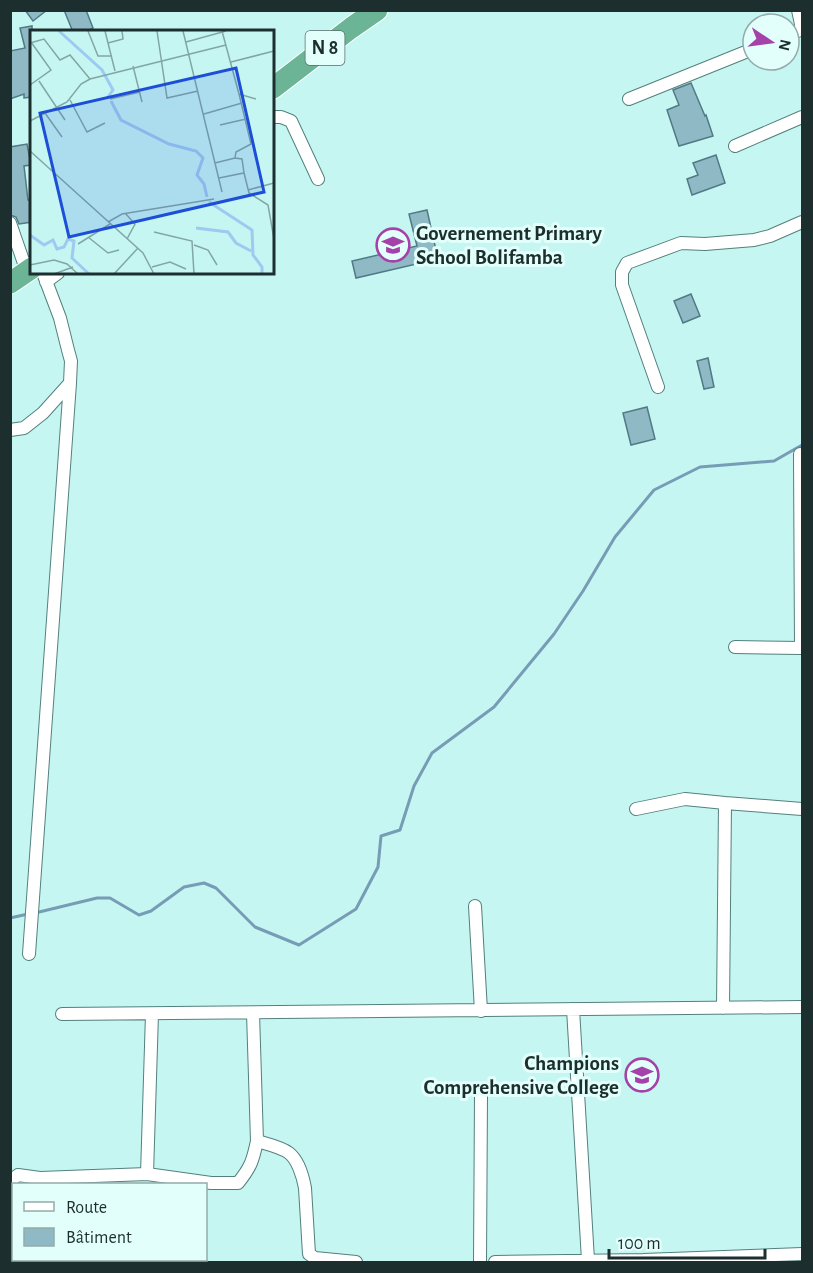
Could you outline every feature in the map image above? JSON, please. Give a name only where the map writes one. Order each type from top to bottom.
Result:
[{"type":"highway","name":"N 8","points":[[274,87],[377,10]]},
{"type":"street","points":[[798,10],[802,29]]},
{"type":"street","points":[[629,99],[741,54]]},
{"type":"street","points":[[274,117],[291,121],[318,180]]},
{"type":"street","points":[[735,147],[802,117]]},
{"type":"street","points":[[658,387],[622,285],[622,272],[627,263],[681,243],[705,244],[754,240],[770,236],[802,222]]},
{"type":"street","points":[[10,223],[30,271]]},
{"type":"street","points":[[29,954],[71,361],[60,318],[32,276],[49,274]]},
{"type":"street","points":[[10,430],[24,428],[43,413],[70,382]]},
{"type":"street","points":[[735,647],[802,648],[800,454]]},
{"type":"street","points":[[636,809],[685,799],[802,809]]},
{"type":"street","points":[[723,1008],[725,803]]},
{"type":"street","points":[[475,906],[481,1011]]},
{"type":"street","points":[[62,1014],[802,1007]]},
{"type":"street","points":[[573,1009],[588,1260]]},
{"type":"street","points":[[10,1181],[18,1175],[40,1181],[147,1174],[211,1183],[238,1183],[253,1162],[257,1141],[253,1013]]},
{"type":"street","points":[[147,1174],[152,1014]]},
{"type":"street","points":[[480,1263],[481,1095]]},
{"type":"street","points":[[257,1141],[288,1152],[294,1158],[306,1188],[309,1254],[315,1258],[356,1263]]},
{"type":"street","points":[[495,1263],[644,1261],[802,1254]]},
{"type":"building","points":[[25,10],[47,10],[33,21]]},
{"type":"building","points":[[64,10],[86,10],[93,28],[72,30]]},
{"type":"building","points":[[32,26],[30,30],[30,97],[24,98],[24,94],[10,99],[10,51],[25,48],[20,28]]},
{"type":"building","points":[[691,83],[713,136],[679,146],[667,110],[679,105],[673,90]]},
{"type":"building","points":[[27,144],[30,165],[24,166],[28,200],[30,200],[30,222],[19,224],[16,217],[10,215],[10,147]]},
{"type":"building","points":[[716,155],[725,183],[692,195],[687,179],[698,175],[693,163]]},
{"type":"building","points":[[427,210],[438,259],[356,278],[352,261],[417,246],[409,214]]},
{"type":"building","points":[[691,294],[700,316],[683,323],[674,301]]},
{"type":"building","points":[[708,358],[714,387],[704,389],[697,361]]},
{"type":"building","points":[[647,407],[655,439],[631,445],[623,413]]},
{"type":"waterway","points":[[35,913],[97,898],[110,898],[139,915],[151,911],[184,887],[204,883],[216,888],[255,927],[299,945],[356,909],[378,867],[381,836],[400,830],[414,786],[432,753],[494,707],[554,634],[615,537],[654,490],[700,467],[774,461],[802,445]]},
{"type":"waterway","points":[[10,918],[28,914]]},
{"type":"place","name":"Governement Primary School Bolifamba","points":[[393,245]]},
{"type":"place","name":"Champions Comprehensive College","points":[[642,1075]]}]
